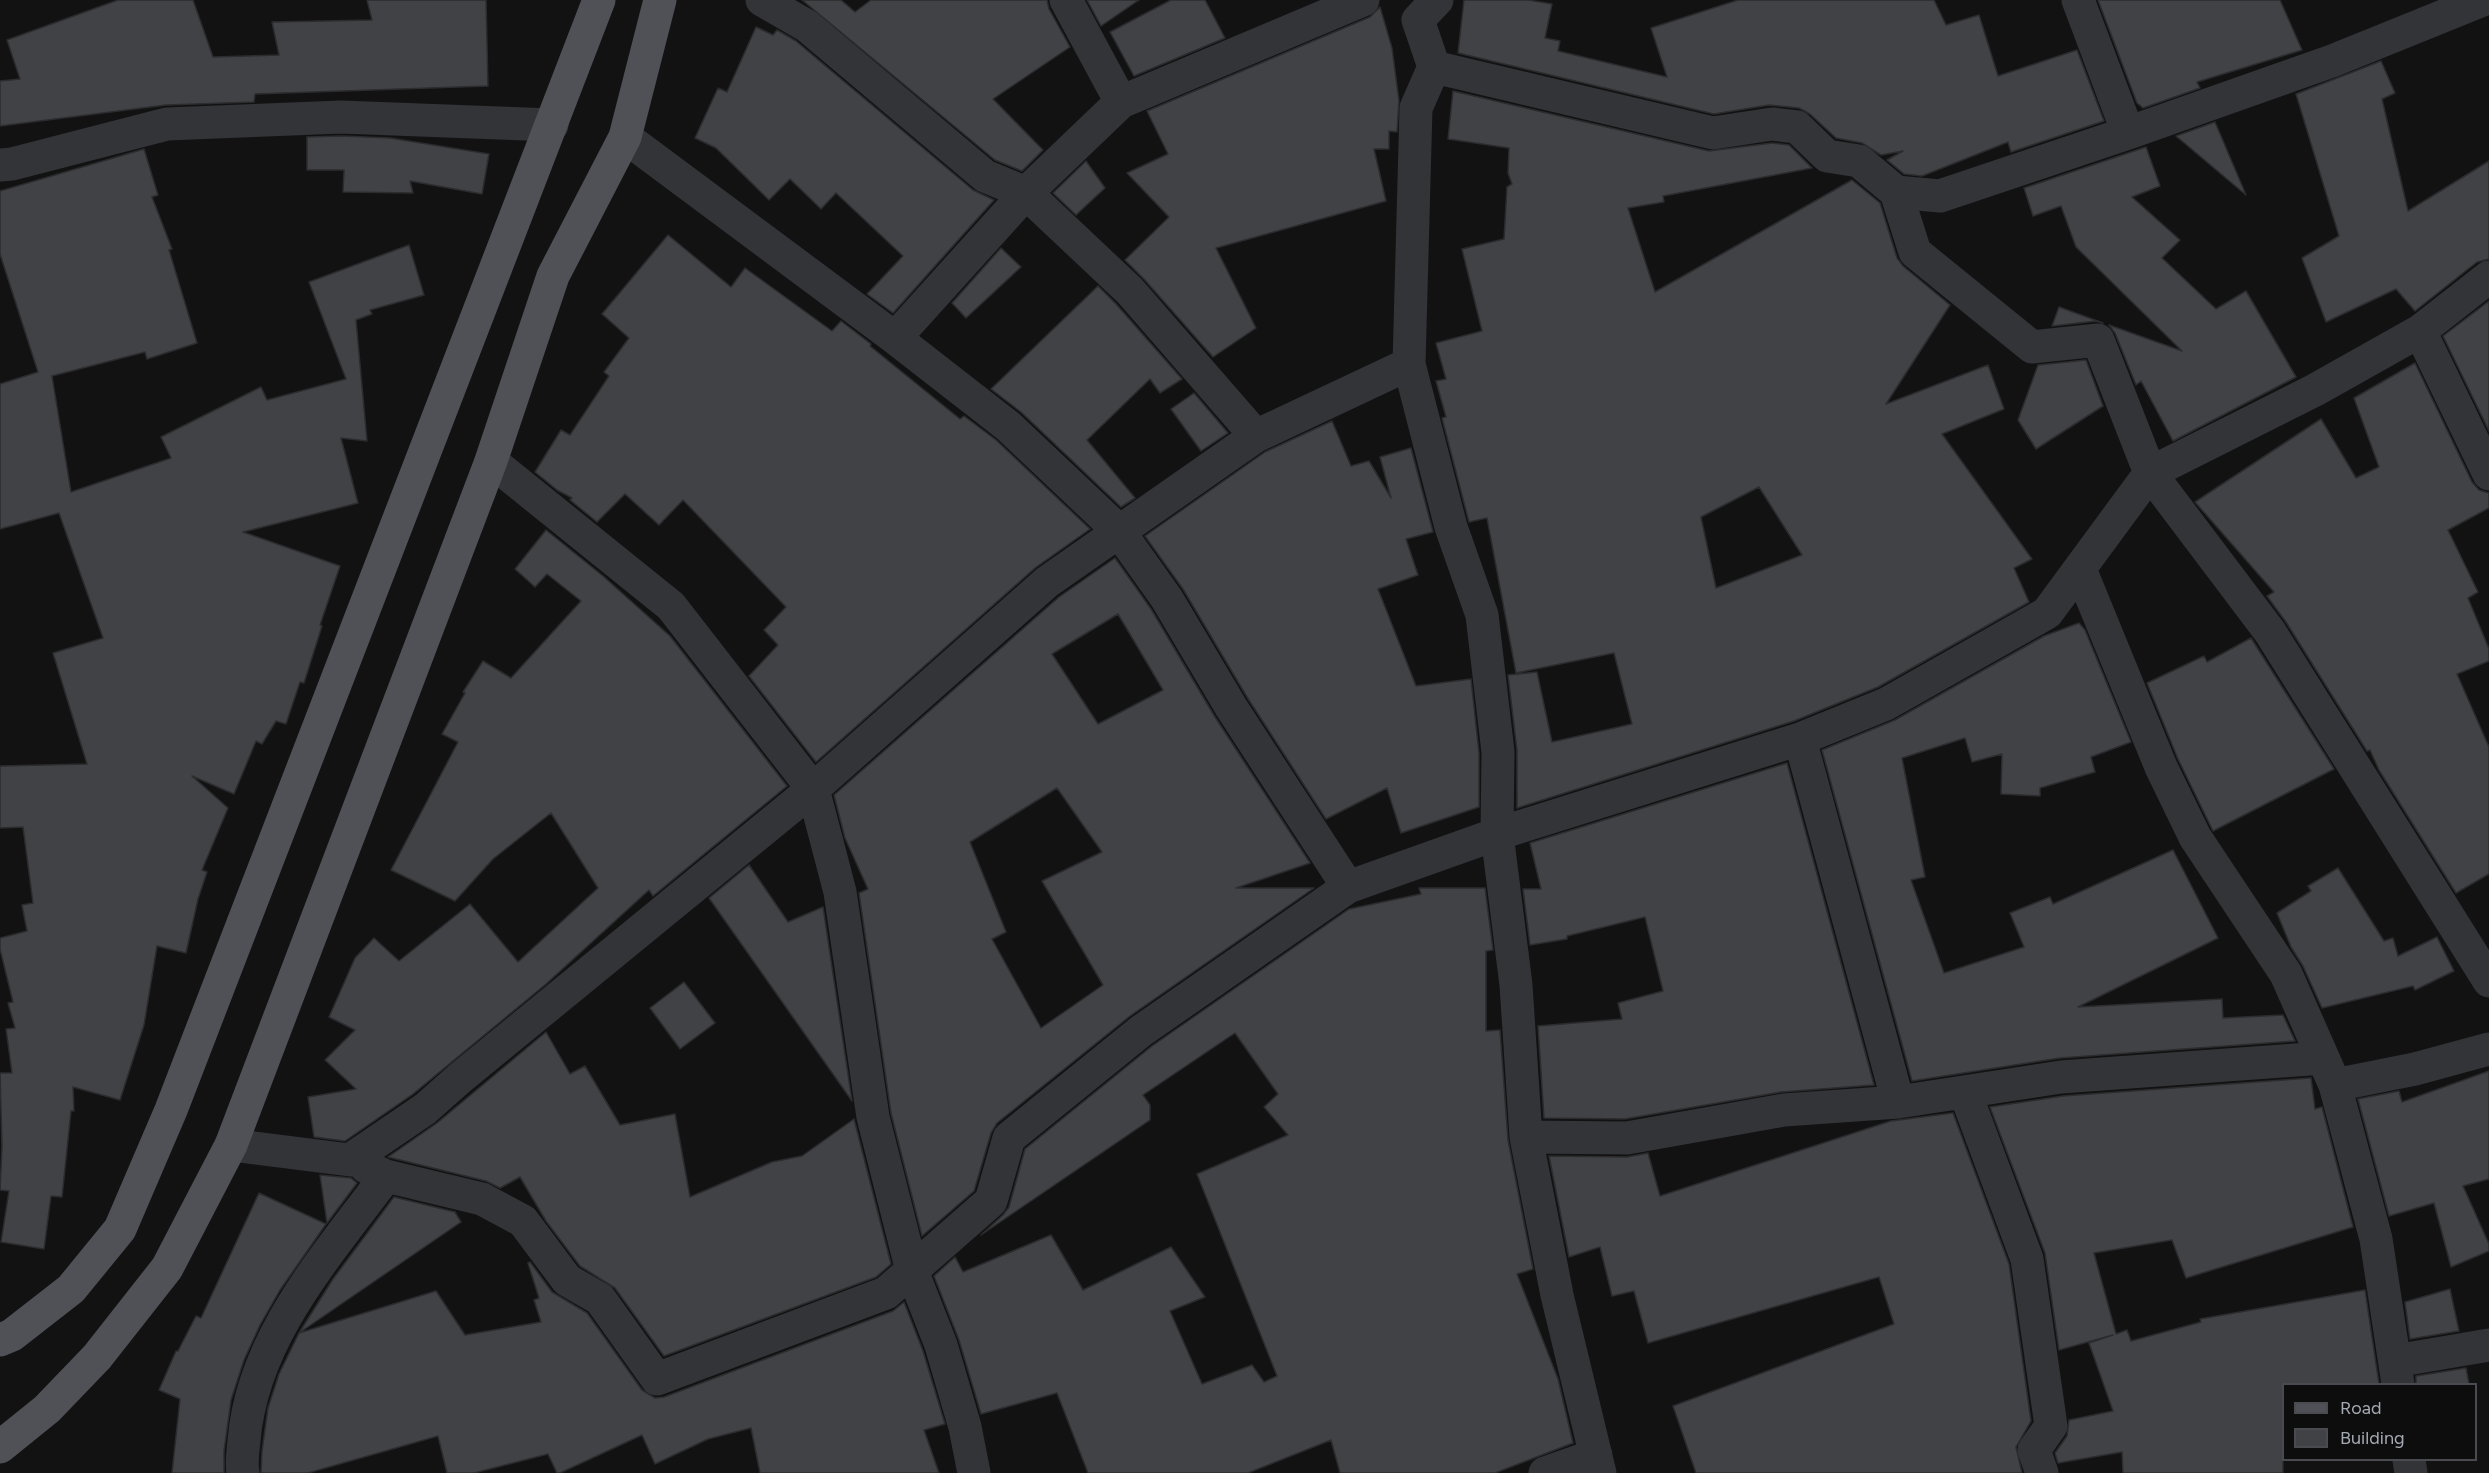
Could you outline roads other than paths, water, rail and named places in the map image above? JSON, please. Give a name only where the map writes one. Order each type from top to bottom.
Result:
[{"type":"main road","points":[[0,1340],[12,1335],[71,1289],[120,1228],[171,1110],[599,0]]},
{"type":"main road","points":[[0,1447],[47,1409],[97,1357],[167,1268],[231,1145],[491,461],[553,276],[625,137],[660,0]]},
{"type":"street","points":[[762,0],[807,26],[985,176],[1026,193],[1130,291],[1256,436]]},
{"type":"street","points":[[1066,0],[1121,102]]},
{"type":"street","points":[[895,338],[1026,193],[1121,102],[1363,0]]},
{"type":"street","points":[[2078,0],[2128,134]]},
{"type":"street","points":[[1896,192],[1940,196],[2128,134],[2332,61],[2483,0]]},
{"type":"street","points":[[1420,7],[1434,67],[1416,108],[1409,364],[1451,527],[1482,615],[1498,752],[1497,834],[1516,985],[1526,1137],[1557,1295],[1598,1464],[1545,1473]]},
{"type":"street","points":[[1434,67],[1713,133],[1772,124],[1797,127],[1827,156],[1859,161],[1896,192],[1915,252],[2032,347],[2098,340],[2150,473],[2270,632],[2489,981]]},
{"type":"street","points":[[0,165],[12,164],[167,124],[341,117],[552,125]]},
{"type":"street","points":[[625,137],[895,338],[1008,426],[1118,530],[1167,599],[1231,707],[1348,887]]},
{"type":"street","points":[[231,1145],[350,1160],[386,1176],[482,1199],[523,1221],[567,1280],[600,1299],[657,1379],[886,1293],[992,1201],[1010,1138],[1142,1031],[1348,887],[1497,834],[1800,739],[1886,704],[2047,613],[2150,473],[2315,390],[2420,331],[2489,277]]},
{"type":"street","points":[[2420,331],[2489,474]]},
{"type":"street","points":[[350,1160],[425,1109],[813,789],[1047,582],[1118,530],[1256,436],[1409,364]]},
{"type":"street","points":[[491,461],[671,606],[813,789],[840,892],[873,1118],[912,1271],[941,1345],[965,1427],[974,1473]]},
{"type":"street","points":[[2080,569],[2161,766],[2195,837],[2286,974],[2329,1071],[2376,1239],[2396,1373],[2489,1345]]},
{"type":"street","points":[[1800,739],[1898,1102]]},
{"type":"street","points":[[1526,1137],[1627,1138],[1784,1110],[1898,1102],[2061,1077],[2415,1069],[2489,1049]]},
{"type":"street","points":[[1965,1092],[2027,1259],[2051,1426],[2034,1450],[2042,1473]]},
{"type":"street","points":[[243,1473],[246,1412],[269,1347],[307,1283],[386,1176]]}]
